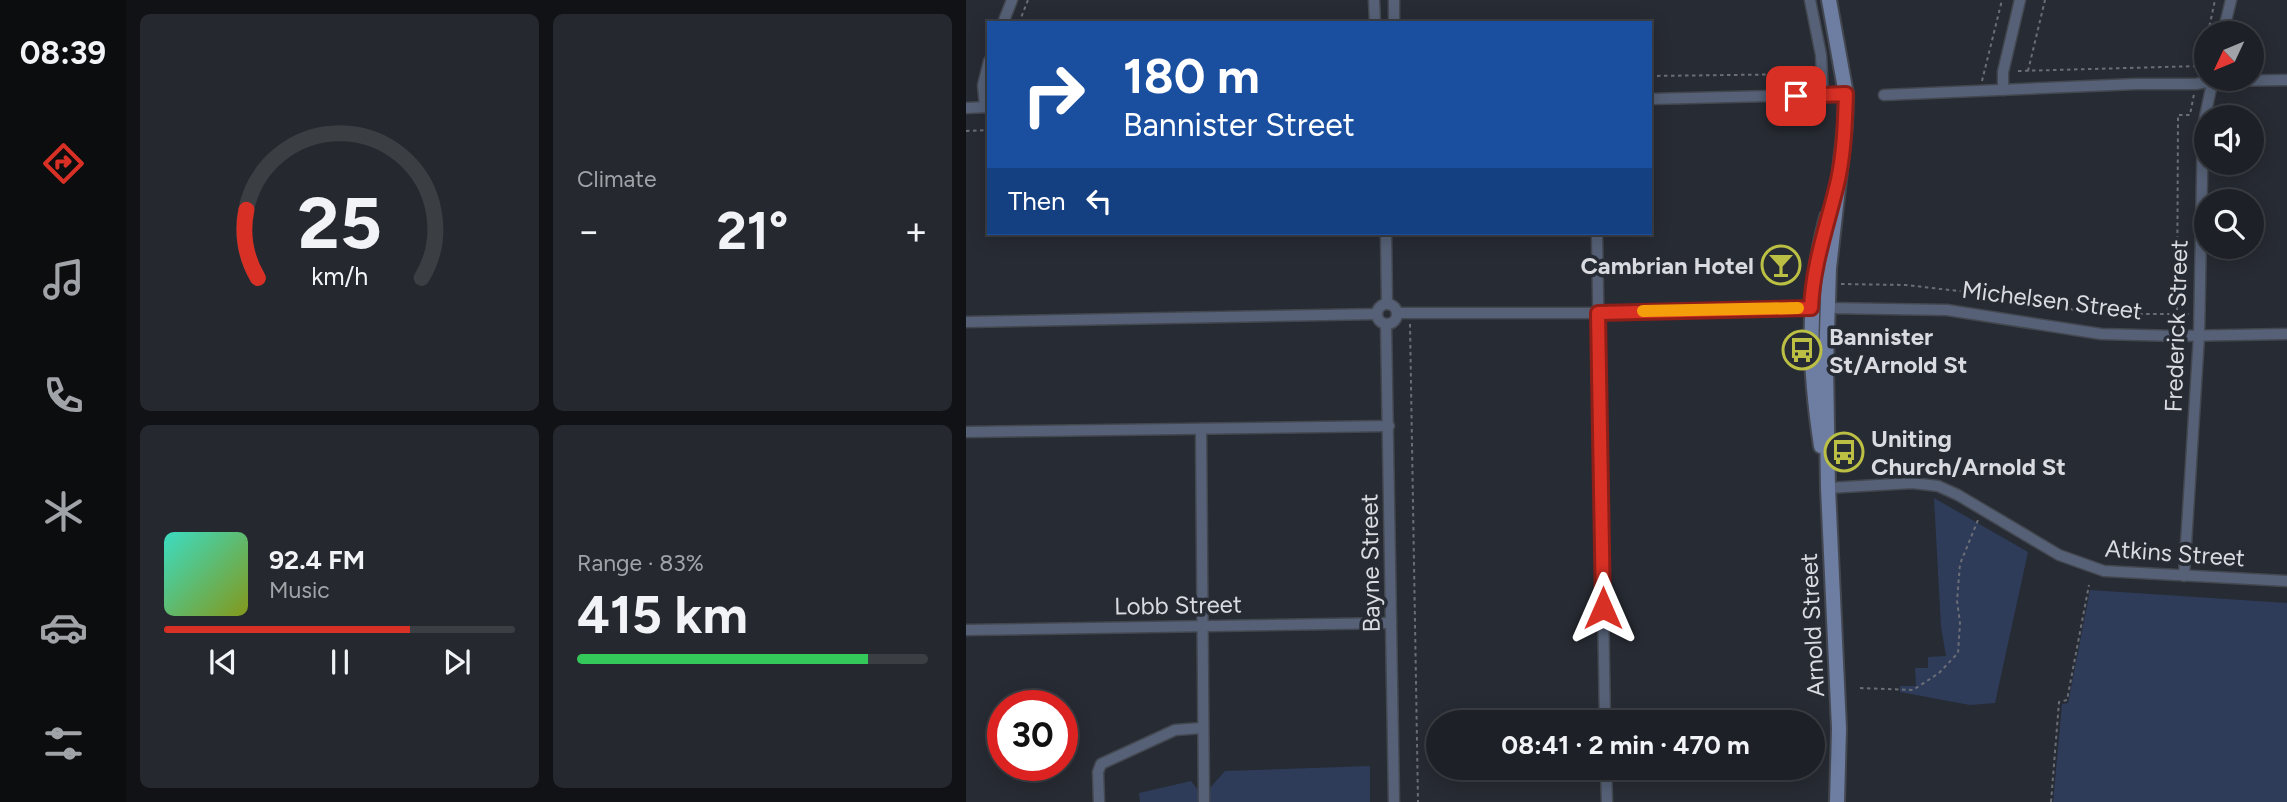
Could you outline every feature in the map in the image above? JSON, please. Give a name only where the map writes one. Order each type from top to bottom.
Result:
[{"type":"main road","name":"Arnold Street","points":[[1829,0],[1846,94],[1827,308],[1828,488],[1840,739],[1837,802]]},
{"type":"main road","name":"Arnold Street","points":[[1828,488],[1815,404],[1811,308],[1817,258],[1837,181]]},
{"type":"main road","name":"Michelsen Street","points":[[1811,308],[1827,308]]},
{"type":"street","points":[[1004,21],[1012,0]]},
{"type":"street","points":[[1374,0],[1375,21]]},
{"type":"street","points":[[1394,0],[1394,21]]},
{"type":"street","points":[[1810,0],[1821,55],[1823,95]]},
{"type":"street","points":[[2003,90],[2003,72],[2020,0]]},
{"type":"street","points":[[2226,21],[2231,0]]},
{"type":"street","points":[[966,108],[987,107],[983,85],[987,66]]},
{"type":"street","points":[[2264,80],[2287,80]]},
{"type":"street","points":[[1884,95],[2194,84]]},
{"type":"street","name":"Frederick Street","points":[[2184,576],[2199,336],[2203,126],[2210,91]]},
{"type":"street","points":[[1652,99],[1846,94]]},
{"type":"street","points":[[1386,235],[1387,304]]},
{"type":"street","points":[[1597,235],[1605,710]]},
{"type":"street","points":[[1387,304],[1394,306],[1397,313],[1393,322],[1386,324],[1380,321],[1377,313],[1381,306],[1387,304]]},
{"type":"street","points":[[1397,313],[1598,313],[1811,308]]},
{"type":"street","name":"Michelsen Street","points":[[1827,308],[1947,310],[2101,334],[2287,334]]},
{"type":"street","points":[[966,322],[1377,313]]},
{"type":"street","name":"Bayne Street","points":[[1386,324],[1394,802]]},
{"type":"street","points":[[966,432],[1389,426]]},
{"type":"street","points":[[1201,429],[1204,802]]},
{"type":"street","name":"Atkins Street","points":[[1828,488],[1929,484],[1948,490],[2059,555],[2085,566],[2126,573],[2287,581]]},
{"type":"street","name":"Lobb Street","points":[[966,630],[1391,623]]},
{"type":"street","points":[[1099,802],[1098,772],[1101,764],[1175,730],[1202,728]]},
{"type":"street","points":[[1606,780],[1607,802]]},
{"type":"path","points":[[1020,21],[1028,0]]},
{"type":"path","points":[[1980,91],[2002,0]]},
{"type":"path","points":[[2028,71],[2045,0]]},
{"type":"path","points":[[2210,21],[2215,0]]},
{"type":"path","points":[[2018,71],[2194,66]]},
{"type":"path","points":[[1985,72],[1993,72]]},
{"type":"path","points":[[1652,76],[1816,74]]},
{"type":"path","points":[[2177,326],[2178,115],[2190,115],[2195,91]]},
{"type":"path","points":[[966,131],[987,130]]},
{"type":"path","points":[[1836,285],[1906,285],[1972,292],[2052,303],[2086,314],[2189,314]]},
{"type":"path","points":[[1410,322],[1418,802]]},
{"type":"path","points":[[1860,688],[1913,690],[1939,673],[1958,653],[1960,623],[1957,601],[1960,564],[1972,530],[1983,510]]},
{"type":"path","points":[[2051,802],[2059,702],[2067,701],[2089,585]]},
{"type":"shaded area","points":[[1934,498],[2028,552],[1995,703],[1970,705],[1900,692],[1900,686],[1916,686],[1915,668],[1928,668],[1928,657],[1946,656],[1941,627]]},
{"type":"shaded area","points":[[2090,590],[2287,603],[2287,802],[2053,802],[2062,704],[2068,703]]},
{"type":"shaded area","points":[[1370,766],[1370,802],[1140,802],[1139,793],[1191,781],[1198,790],[1209,789],[1225,771]]},
{"type":"slow traffic","points":[[1643,311],[1798,308]]},
{"type":"place","name":"Cambrian Hotel","points":[[1781,265]]},
{"type":"place","name":"Bannister St/Arnold St","points":[[1802,350]]},
{"type":"place","name":"Uniting Church/Arnold St","points":[[1844,452]]},
{"type":"route","points":[[1603,608],[1598,313],[1811,308],[1817,258],[1840,163],[1846,94],[1796,96]]}]
